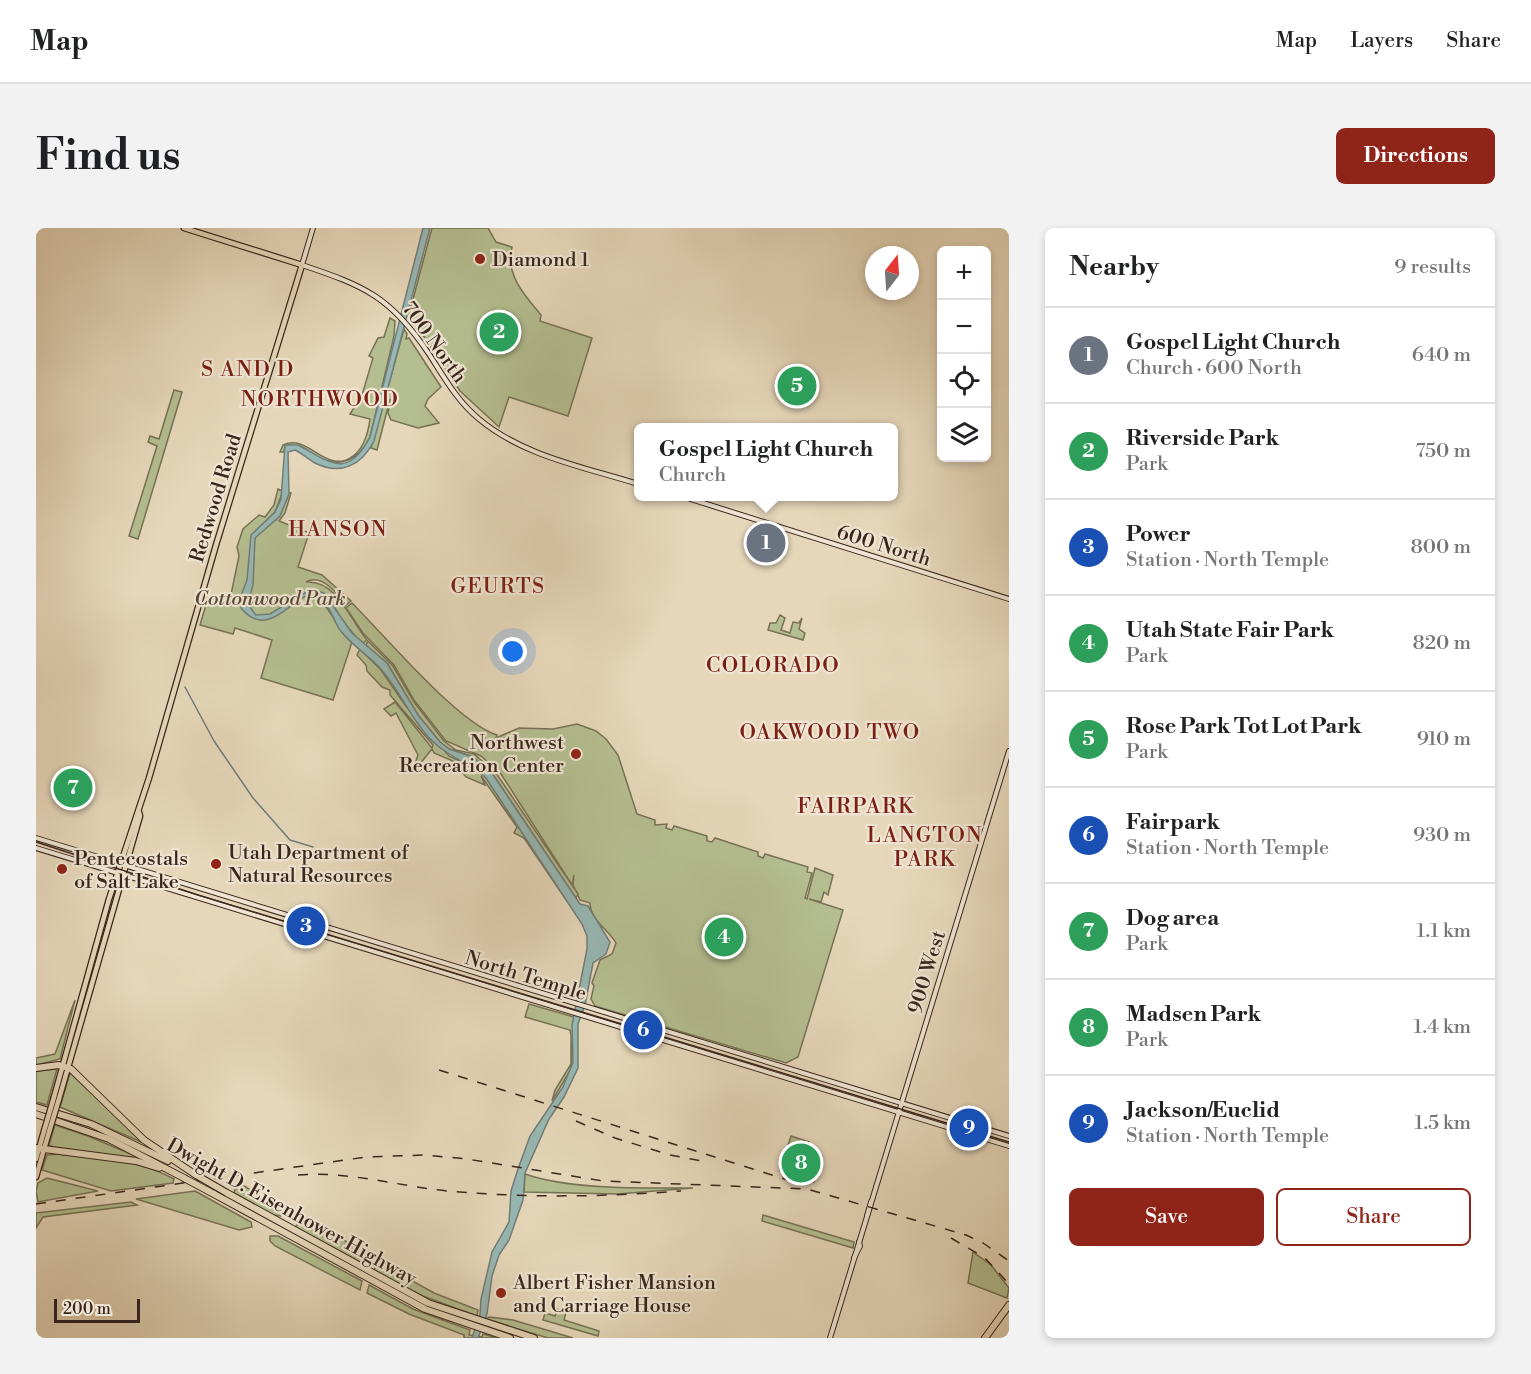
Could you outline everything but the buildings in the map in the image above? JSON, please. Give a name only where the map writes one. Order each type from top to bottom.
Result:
[{"type":"highway","points":[[36,1068],[65,1067],[144,1140],[196,1175]]},
{"type":"highway","name":"Dwight D. Eisenhower Highway","points":[[36,1107],[111,1132],[196,1175],[361,1272]]},
{"type":"highway","name":"Dwight D. Eisenhower Highway","points":[[36,1114],[90,1131],[184,1177],[260,1220],[378,1281],[425,1309],[534,1338]]},
{"type":"highway","points":[[40,1148],[136,1161],[184,1177]]},
{"type":"highway","points":[[984,1338],[1008,1306]]},
{"type":"highway","name":"Dwight D. Eisenhower Highway","points":[[487,1327],[510,1338]]},
{"type":"main road","name":"700 North","points":[[184,228],[302,265],[364,288],[397,312],[407,323],[464,404],[489,427],[517,444],[634,482]]},
{"type":"main road","name":"Redwood Road","points":[[36,1177],[40,1148],[120,874],[141,816],[139,812],[218,537],[314,228]]},
{"type":"main road","name":"600 North","points":[[697,501],[1009,599]]},
{"type":"main road","name":"900 West","points":[[830,1338],[867,1217],[870,1214],[871,1202],[1009,751]]},
{"type":"main road","name":"North Temple","points":[[36,838],[572,1005],[902,1102],[1009,1136]]},
{"type":"main road","name":"North Temple","points":[[36,849],[1009,1146]]},
{"type":"green space","points":[[432,228],[488,228],[496,242],[512,247],[511,266],[517,284],[541,315],[540,321],[592,338],[568,416],[509,397],[499,427],[460,391],[409,314]]},
{"type":"green space","points":[[390,318],[395,321],[394,336],[370,437],[360,452],[347,460],[340,462],[332,462],[315,456],[300,446],[285,445],[284,452],[280,452],[283,445],[301,444],[326,458],[343,461],[360,449],[367,435],[370,419],[350,414],[362,395],[373,358],[369,356],[378,338],[384,337]]},
{"type":"green space","points":[[404,329],[407,334],[406,339],[409,338],[441,387],[428,399],[425,406],[439,423],[418,428],[391,420],[388,413],[390,399],[377,450],[371,448]]},
{"type":"green space","points":[[174,390],[182,392],[138,539],[129,536],[157,446],[148,442],[150,436],[159,439]]},
{"type":"green space","name":"Cottonwood Park","points":[[278,489],[283,491],[275,512],[269,518],[276,520],[288,492],[291,493],[285,513],[279,521],[309,533],[298,567],[322,575],[351,601],[345,606],[334,590],[323,582],[312,580],[306,582],[317,583],[334,594],[367,640],[362,644],[341,619],[334,606],[317,596],[352,642],[333,700],[261,678],[272,640],[235,628],[233,634],[200,625],[208,598],[229,604],[239,556],[237,547],[243,529],[259,515],[265,517],[274,505]]},
{"type":"green space","points":[[352,603],[442,696],[462,714],[497,735],[496,738],[519,728],[553,729],[577,724],[596,731],[606,739],[618,755],[637,814],[655,820],[655,825],[667,824],[666,828],[672,830],[674,826],[707,836],[707,841],[712,842],[715,838],[758,852],[758,856],[763,858],[765,854],[808,867],[807,872],[812,873],[805,898],[807,899],[815,868],[833,875],[828,895],[824,892],[821,902],[809,899],[843,910],[798,1057],[786,1063],[595,1006],[591,999],[594,986],[592,983],[600,960],[612,954],[616,943],[613,938],[596,919],[590,903],[580,900],[573,885],[574,875],[572,885],[501,774],[481,756],[446,741],[414,700],[394,665],[363,633],[346,608]]},
{"type":"green space","points":[[780,615],[785,618],[781,630],[790,633],[793,622],[799,623],[802,618],[799,629],[805,633],[803,640],[768,630],[770,623],[776,623]]},
{"type":"green space","points":[[368,641],[393,666],[414,702],[444,741],[456,750],[474,754],[496,773],[578,894],[576,898],[492,773],[473,757],[449,749],[440,742],[418,715],[387,663],[365,647]]},
{"type":"green space","points":[[360,649],[381,670],[405,705],[449,756],[472,767],[486,778],[569,904],[524,838],[514,833],[517,827],[481,776],[485,785],[466,777],[453,761],[434,753],[432,749],[419,765],[415,764],[418,755],[396,713],[391,716],[384,709],[395,702],[432,748],[433,745],[390,695],[390,690],[382,687],[367,671],[366,665],[357,655]]},
{"type":"green space","points":[[75,1000],[60,1059],[36,1065],[36,1058],[55,1054]]},
{"type":"green space","points":[[529,1004],[574,1017],[571,1069],[552,1101],[555,1090],[571,1064],[570,1030],[525,1017]]},
{"type":"green space","points":[[57,1069],[47,1105],[36,1102],[36,1071]]},
{"type":"green space","points":[[70,1073],[143,1141],[60,1107]]},
{"type":"green space","points":[[55,1125],[88,1136],[138,1157],[138,1159],[53,1147],[49,1145]]},
{"type":"green space","points":[[791,1136],[809,1142],[806,1151],[822,1156],[814,1182],[780,1171]]},
{"type":"green space","points":[[57,1154],[132,1163],[174,1179],[173,1183],[111,1191],[42,1170],[47,1155]]},
{"type":"green space","points":[[525,1174],[564,1183],[585,1185],[693,1188],[617,1194],[524,1192]]},
{"type":"green space","points":[[47,1178],[98,1191],[38,1202],[36,1191],[38,1183]]},
{"type":"green space","points":[[244,1186],[267,1199],[280,1203],[281,1216],[273,1215],[234,1193],[235,1189]]},
{"type":"green space","points":[[195,1191],[251,1222],[252,1227],[239,1230],[136,1199]]},
{"type":"green space","points":[[131,1202],[137,1205],[43,1217],[36,1228],[36,1213]]},
{"type":"green space","points":[[763,1215],[854,1242],[853,1248],[762,1221]]},
{"type":"green space","points":[[298,1224],[320,1226],[369,1255],[367,1266],[295,1227]]},
{"type":"green space","points":[[270,1236],[278,1236],[362,1281],[360,1290],[275,1246],[270,1241]]},
{"type":"green space","points":[[973,1252],[991,1265],[1009,1288],[1007,1298],[968,1283]]},
{"type":"green space","points":[[377,1261],[434,1293],[478,1310],[477,1316],[423,1296],[374,1271]]},
{"type":"green space","points":[[369,1285],[413,1309],[470,1330],[469,1335],[482,1337],[483,1334],[497,1338],[464,1338],[464,1335],[409,1314],[367,1293]]},
{"type":"green space","points":[[557,1309],[566,1312],[564,1320],[599,1331],[598,1336],[543,1320],[545,1313],[555,1316]]},
{"type":"green space","points":[[489,1317],[513,1320],[573,1338],[548,1338],[486,1319]]},
{"type":"water","points":[[423,228],[430,228],[374,441],[357,462],[342,468],[325,467],[295,450],[288,452],[289,494],[280,516],[255,538],[253,585],[249,606],[256,615],[270,614],[311,589],[324,593],[352,633],[387,663],[418,715],[440,742],[449,749],[473,757],[492,773],[580,904],[588,906],[610,942],[606,954],[593,963],[585,1005],[578,1024],[578,1068],[564,1097],[549,1119],[525,1173],[523,1200],[509,1240],[499,1255],[492,1276],[487,1314],[478,1338],[472,1338],[480,1314],[481,1299],[492,1252],[509,1222],[511,1191],[518,1169],[530,1136],[563,1087],[573,1062],[572,1025],[587,949],[587,936],[582,924],[486,778],[431,740],[386,675],[340,630],[321,599],[310,595],[301,598],[273,618],[263,620],[252,618],[241,608],[242,593],[247,580],[251,535],[275,512],[281,499],[285,445],[298,445],[328,461],[345,463],[362,451],[370,437]]},
{"type":"waterway","points":[[185,687],[214,741],[253,798],[290,840],[313,847]]},
{"type":"tram line","points":[[36,842],[198,895],[1009,1142]]},
{"type":"railway","points":[[439,1070],[794,1182]]},
{"type":"railway","points":[[576,1121],[615,1138],[670,1155],[707,1162]]},
{"type":"railway","points":[[36,1204],[366,1157],[425,1155],[467,1159],[603,1181],[807,1189],[966,1235],[983,1243],[1009,1261]]},
{"type":"railway","points":[[298,1175],[336,1175],[429,1189],[506,1195],[623,1195],[681,1191]]},
{"type":"railway","points":[[951,1238],[985,1258],[1009,1284]]},
{"type":"place","name":"Diamond 1","points":[[480,259]]},
{"type":"place","name":"Riverside Park","points":[[499,332]]},
{"type":"place","name":"Rose Park Tot Lot Park","points":[[797,386]]},
{"type":"place","name":"Gospel Light Church","points":[[766,543]]},
{"type":"place","name":"Northwest Recreation Center","points":[[576,754]]},
{"type":"place","name":"Dog area","points":[[73,788]]},
{"type":"place","name":"Utah Department of Natural Resources","points":[[216,864]]},
{"type":"place","name":"Pentecostals of Salt Lake","points":[[62,869]]},
{"type":"place","name":"Power","points":[[306,926]]},
{"type":"place","name":"Utah State Fair Park","points":[[724,937]]},
{"type":"place","name":"Fairpark","points":[[643,1030]]},
{"type":"place","name":"Jackson/Euclid","points":[[969,1128]]},
{"type":"place","name":"Madsen Park","points":[[801,1163]]},
{"type":"place","name":"Albert Fisher Mansion and Carriage House","points":[[501,1293]]},
{"type":"district","name":"S AND D","points":[[248,369]]},
{"type":"district","name":"NORTHWOOD","points":[[320,399]]},
{"type":"district","name":"HANSON","points":[[338,529]]},
{"type":"district","name":"GEURTS","points":[[498,586]]},
{"type":"district","name":"COLORADO","points":[[773,665]]},
{"type":"district","name":"OAKWOOD TWO","points":[[830,732]]},
{"type":"district","name":"FAIRPARK","points":[[856,806]]},
{"type":"district","name":"LANGTON PARK","points":[[925,847]]}]
